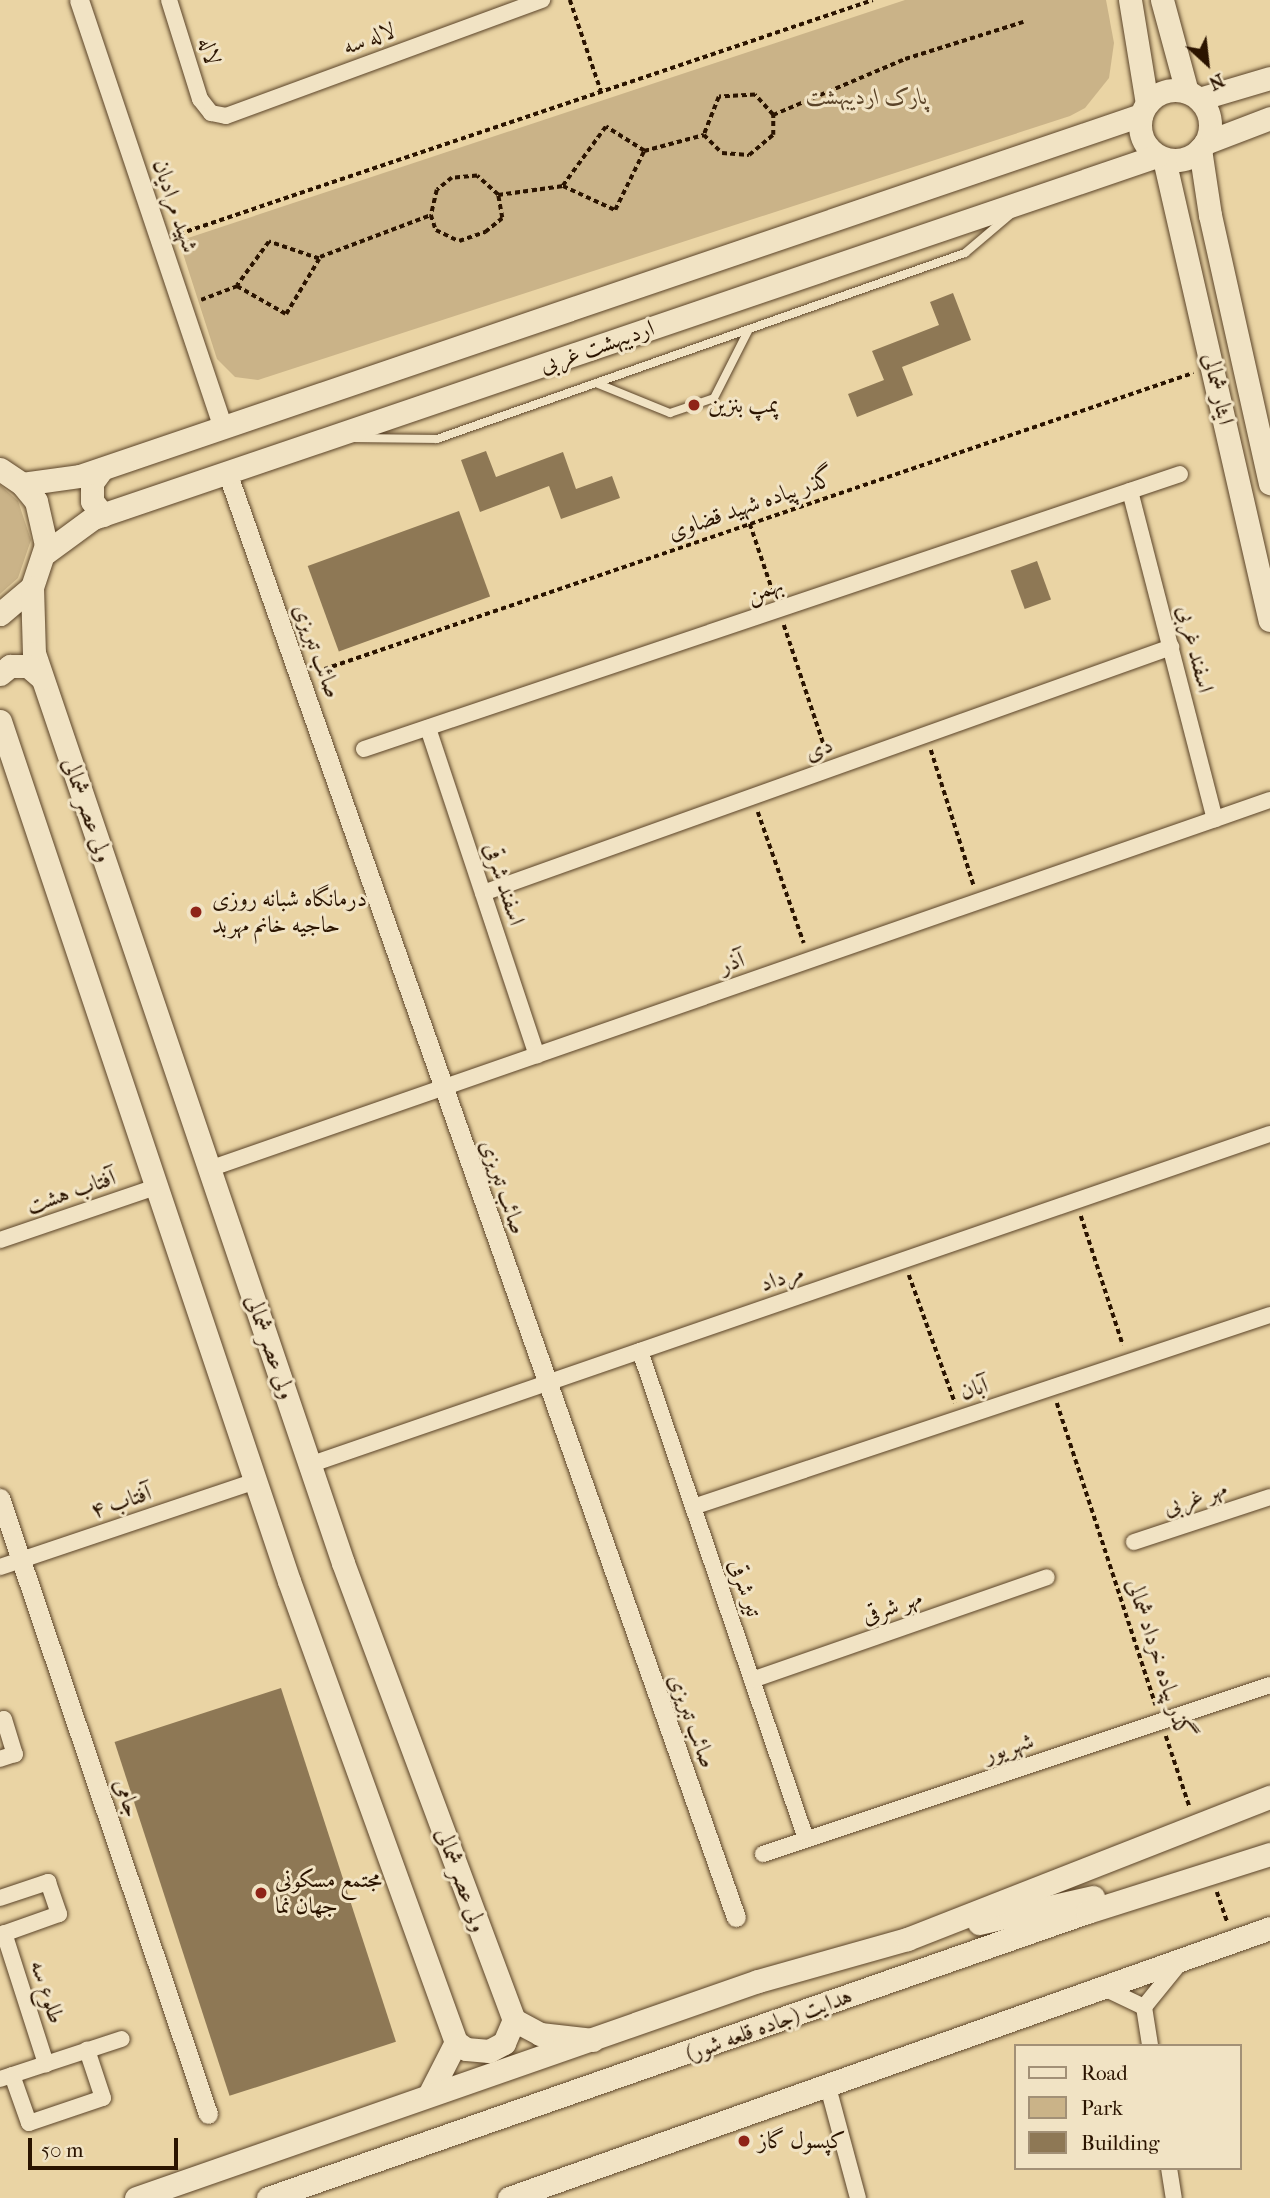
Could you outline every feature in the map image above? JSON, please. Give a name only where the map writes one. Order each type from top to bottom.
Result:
[{"type":"main road","points":[[1130,0],[1144,109],[1140,133],[1161,157],[1184,159],[1203,146],[1270,118]]},
{"type":"main road","points":[[1162,0],[1193,96],[1209,120],[1203,146]]},
{"type":"main road","points":[[1144,109],[1165,91],[1193,96],[1270,78]]},
{"type":"main road","name":"اردیبهشت غربی","points":[[22,484],[102,469],[1144,109]]},
{"type":"main road","name":"ایثار شمالی","points":[[1203,146],[1210,215],[1270,483]]},
{"type":"main road","name":"اردیبهشت غربی","points":[[44,554],[103,515],[1161,157]]},
{"type":"main road","name":"ایثار شمالی","points":[[1161,157],[1213,366],[1270,620]]},
{"type":"main road","points":[[0,469],[22,484],[44,522],[44,554],[32,587],[0,614]]},
{"type":"main road","points":[[102,469],[92,483],[92,501],[103,515]]},
{"type":"main road","name":"ولی عصر شمالی","points":[[32,587],[34,653],[42,678],[309,1465],[514,2020]]},
{"type":"main road","points":[[0,674],[10,666],[28,666],[42,678]]},
{"type":"main road","points":[[0,721],[256,1481],[456,2042],[466,2049],[489,2051],[504,2043],[514,2020],[540,2034],[593,2040]]},
{"type":"main road","points":[[907,1939],[1270,1797]]},
{"type":"main road","name":"هدایت (جاده قلعه شور)","points":[[268,2198],[1087,1912],[1270,1854]]},
{"type":"main road","points":[[136,2198],[794,1969],[907,1939],[1246,1862]]},
{"type":"main road","points":[[509,2198],[1270,1928]]},
{"type":"main road","points":[[429,2095],[456,2042]]},
{"type":"street","name":"شهید مرادیان","points":[[79,0],[223,427]]},
{"type":"street","name":"لاله","points":[[169,0],[200,99],[211,113]]},
{"type":"street","name":"لاله سه","points":[[211,113],[226,116],[542,0]]},
{"type":"street","name":"صائب تبریزی","points":[[227,472],[736,1917]]},
{"type":"street","name":"بهمن","points":[[364,749],[1181,474]]},
{"type":"street","name":"اسفند غربی","points":[[1130,491],[1215,819]]},
{"type":"street","name":"دی","points":[[483,893],[1171,647]]},
{"type":"street","name":"اسفند شرقی","points":[[428,727],[537,1055]]},
{"type":"street","name":"آذر","points":[[209,1169],[1270,800]]},
{"type":"street","name":"مرداد","points":[[309,1465],[1270,1134]]},
{"type":"street","name":"آفتاب هشت","points":[[0,1240],[156,1187]]},
{"type":"street","name":"آبان","points":[[693,1507],[1270,1315]]},
{"type":"street","name":"تیر شرقی","points":[[640,1351],[806,1839]]},
{"type":"street","name":"آفتاب ۴","points":[[0,1567],[256,1481]]},
{"type":"street","name":"مهر غربی","points":[[1134,1542],[1270,1497]]},
{"type":"street","name":"جامی","points":[[0,1499],[208,2114]]},
{"type":"street","name":"مهر شرقی","points":[[752,1680],[1047,1577]]},
{"type":"street","name":"شهریور","points":[[762,1854],[1270,1685]]},
{"type":"street","points":[[0,1721],[4,1720],[15,1754],[0,1759]]},
{"type":"street","points":[[0,1898],[48,1882],[59,1914],[2,1934]]},
{"type":"street","name":"طلوع سه","points":[[2,1934],[46,2064]]},
{"type":"street","points":[[1150,2044],[1144,2007],[1182,1960]]},
{"type":"street","points":[[1102,1987],[1144,2007]]},
{"type":"street","points":[[88,2050],[103,2098],[29,2123],[6,2077],[88,2050],[122,2039]]},
{"type":"street","points":[[828,2087],[858,2198]]},
{"type":"street","points":[[1169,2170],[1174,2198]]},
{"type":"lane","points":[[328,438],[437,439],[965,253],[1028,200]]},
{"type":"lane","points":[[596,383],[670,413],[714,398],[749,329]]},
{"type":"path","points":[[570,0],[601,92]]},
{"type":"path","points":[[160,240],[873,0]]},
{"type":"path","points":[[773,115],[905,59],[1023,22]]},
{"type":"path","points":[[755,95],[773,115],[773,135],[749,155],[722,153],[704,135],[719,97],[755,95]]},
{"type":"path","points":[[563,186],[606,127],[644,151],[704,135]]},
{"type":"path","points":[[498,195],[563,186],[615,210],[644,151]]},
{"type":"path","points":[[477,176],[498,195],[502,218],[485,232],[459,241],[436,230],[431,215],[437,190],[452,178],[477,176]]},
{"type":"path","points":[[320,257],[431,215]]},
{"type":"path","points":[[183,307],[237,286],[269,242],[319,259],[286,314],[237,286]]},
{"type":"path","name":"گذر پیاده شهید قضاوی","points":[[300,677],[1213,366]]},
{"type":"path","points":[[750,524],[831,768]]},
{"type":"path","points":[[926,735],[979,901]]},
{"type":"path","points":[[753,796],[810,960]]},
{"type":"path","points":[[1076,1200],[1129,1362]]},
{"type":"path","points":[[904,1260],[960,1418]]},
{"type":"path","name":"گذر پیاده خرداد شمالی","points":[[1052,1388],[1196,1825]]},
{"type":"path","points":[[1211,1873],[1233,1941]]},
{"type":"green space","name":"پارک اردیبهشت","points":[[905,0],[1106,0],[1114,43],[1109,78],[1085,108],[1070,116],[258,380],[235,377],[217,359],[179,241]]},
{"type":"green space","points":[[0,485],[18,501],[31,540],[18,578],[0,594]]},
{"type":"building","points":[[953,293],[971,340],[902,367],[913,395],[857,417],[848,394],[884,380],[872,351],[939,325],[930,302]]},
{"type":"building","points":[[486,451],[496,477],[563,452],[576,489],[612,476],[620,498],[561,519],[549,486],[480,512],[461,460]]},
{"type":"building","points":[[459,511],[490,597],[339,652],[308,566]]},
{"type":"building","points":[[1037,561],[1051,600],[1025,609],[1011,571]]},
{"type":"building","name":"مجتمع مسکونی جهان نما","points":[[281,1688],[396,2042],[230,2096],[115,1742]]},
{"type":"place","name":"پمپ بنزین","points":[[694,405]]},
{"type":"place","name":"درمانگاه شبانه‌ روزی حاجیه‌ خانم مهربد","points":[[196,912]]},
{"type":"place","name":"مجتمع مسکونی جهان نما","points":[[261,1893]]},
{"type":"place","name":"کپسول گاز","points":[[744,2141]]}]
